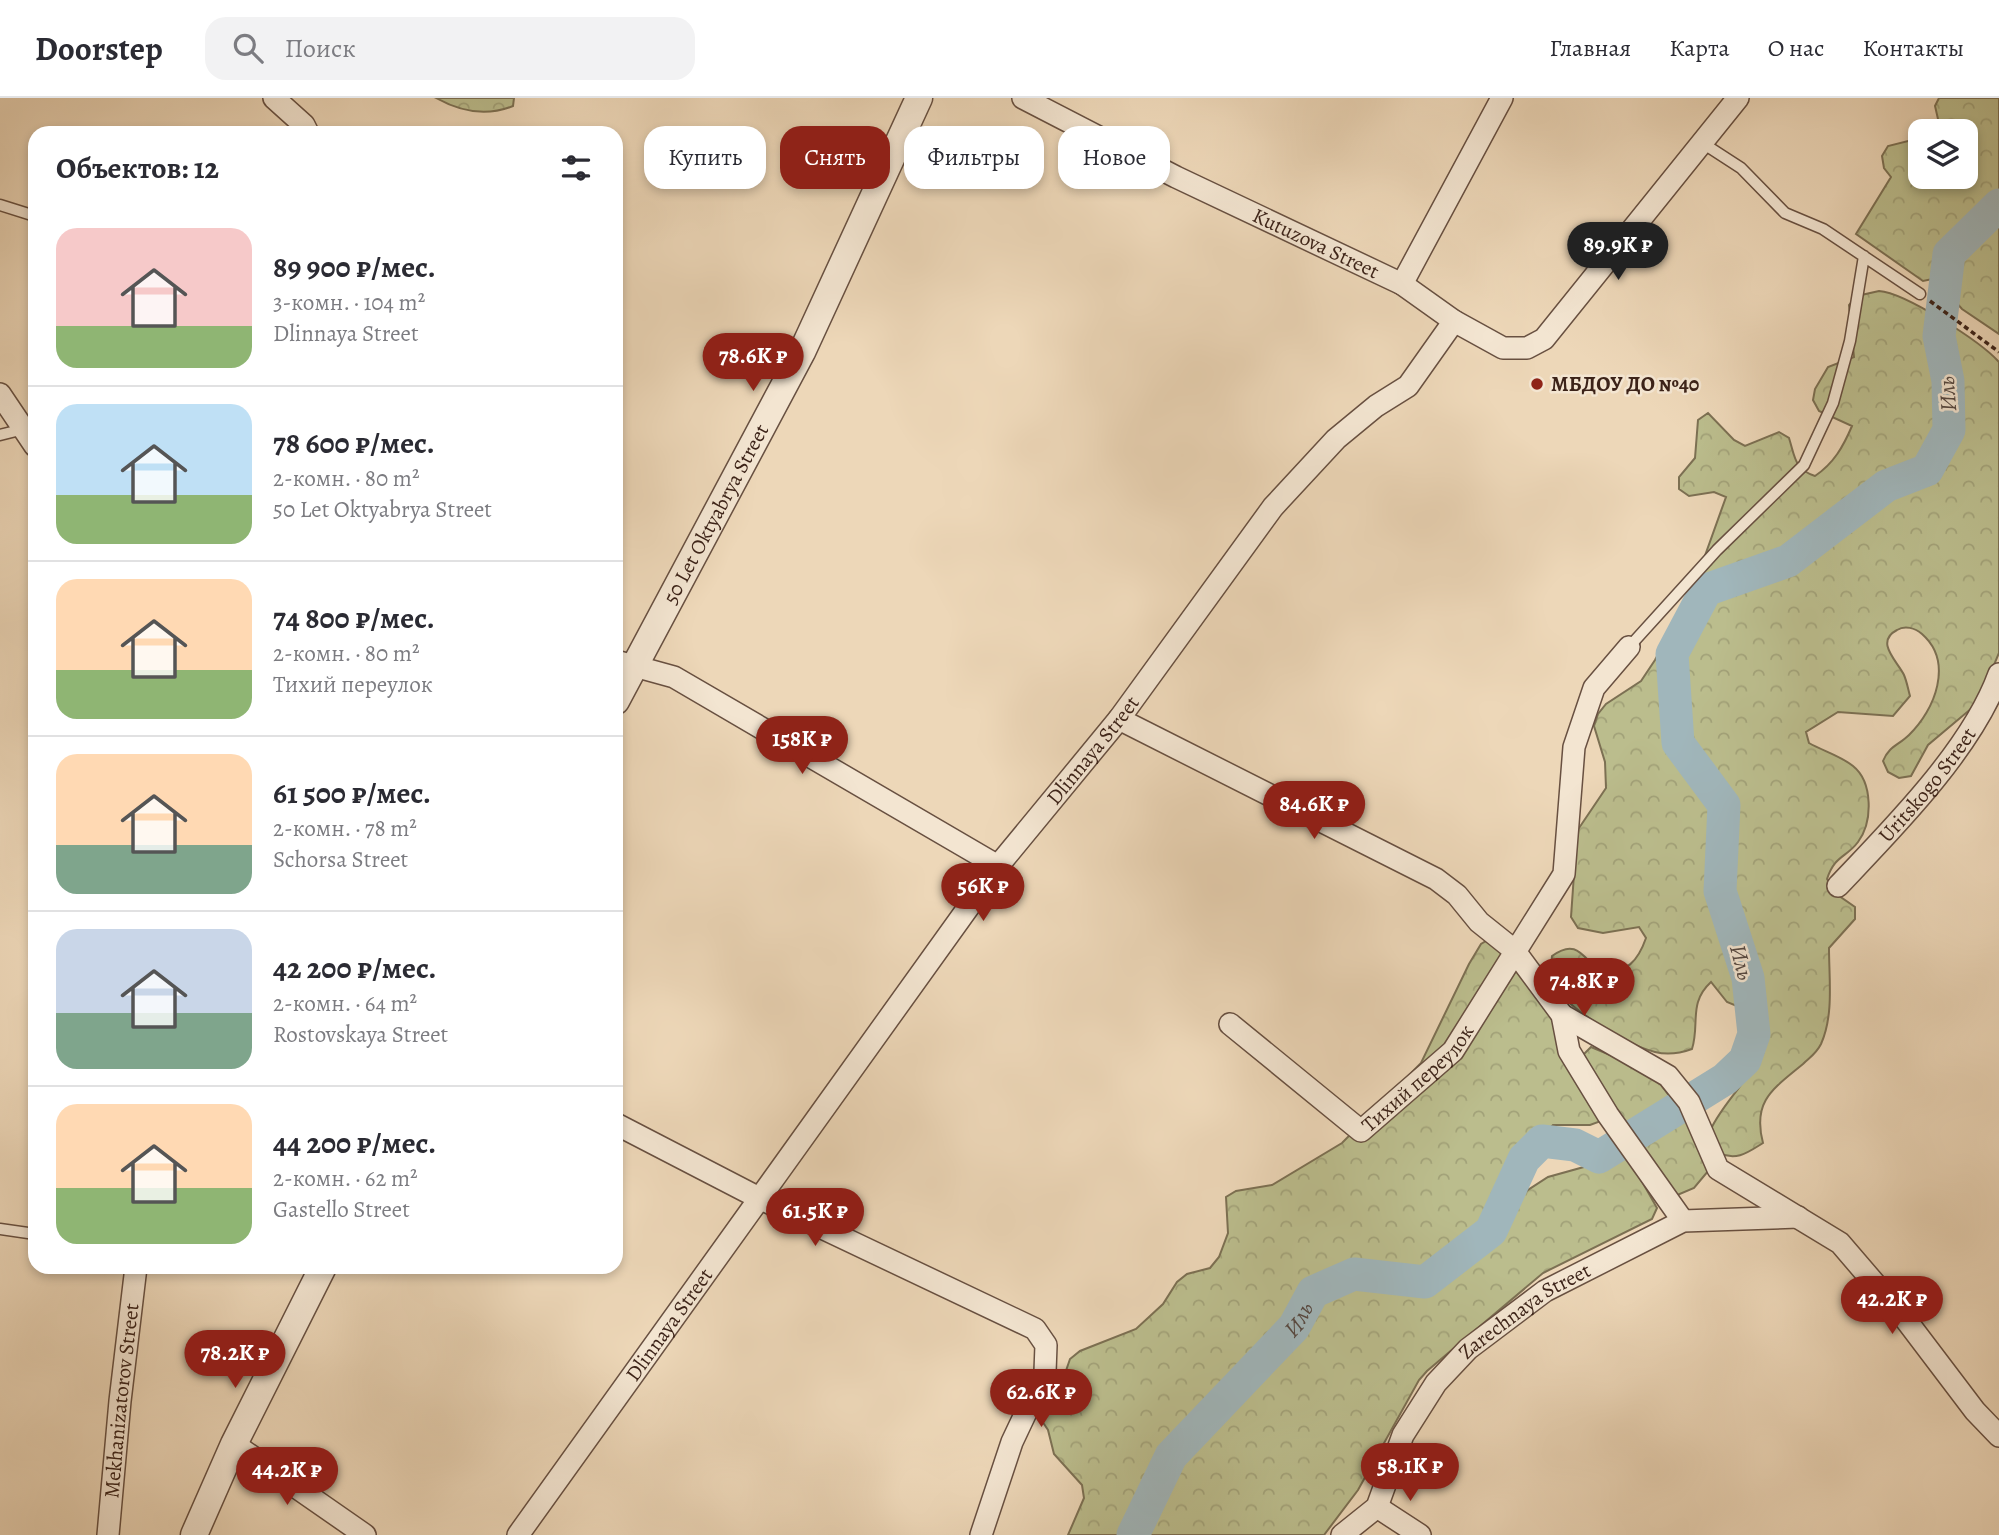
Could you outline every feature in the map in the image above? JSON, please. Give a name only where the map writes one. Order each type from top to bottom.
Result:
[{"type":"street","points":[[274,98],[304,126]]},
{"type":"street","name":"50 Let Oktyabrya Street","points":[[625,664],[802,352],[919,98]]},
{"type":"street","name":"Kutuzova Street","points":[[1023,98],[1176,177],[1402,284],[1454,321]]},
{"type":"street","points":[[1402,284],[1502,98]]},
{"type":"street","points":[[1454,321],[1503,348],[1527,348],[1544,339],[1704,144],[1738,98]]},
{"type":"street","name":"Dlinnaya Street","points":[[517,1535],[998,866],[1119,719],[1273,508],[1336,439],[1408,386],[1454,321]]},
{"type":"street","points":[[0,394],[28,434]]},
{"type":"street","name":"Тихий переулок","points":[[1230,1024],[1361,1131],[1452,1051],[1564,874],[1574,747],[1594,688],[1629,647]]},
{"type":"street","points":[[625,664],[674,677],[998,866]]},
{"type":"street","name":"Uritskogo Street","points":[[1838,886],[1907,814],[1945,765],[1994,689],[1999,674]]},
{"type":"street","points":[[1119,719],[1436,879],[1457,895],[1479,922],[1514,950],[1562,1015],[1668,1076],[1689,1102],[1718,1168],[1840,1243],[1906,1320],[1975,1411],[1999,1436]]},
{"type":"street","points":[[1562,1015],[1569,1051],[1608,1115],[1683,1221]]},
{"type":"street","points":[[623,1128],[759,1198],[1035,1329],[1046,1345],[1045,1372],[1012,1442],[981,1535]]},
{"type":"street","name":"Zarechnaya Street","points":[[1377,1507],[1403,1435],[1436,1383],[1468,1349],[1545,1291],[1683,1221],[1798,1217]]},
{"type":"street","name":"Mekhanizatorov Street","points":[[108,1535],[132,1274]]},
{"type":"street","points":[[194,1535],[234,1444],[319,1274]]},
{"type":"street","points":[[234,1444],[365,1535]]},
{"type":"street","points":[[1342,1535],[1377,1507],[1420,1535]]},
{"type":"lane","points":[[1704,144],[1741,168],[1785,213],[1823,229],[1920,294]]},
{"type":"lane","points":[[0,205],[28,214]]},
{"type":"lane","points":[[1629,647],[1717,550],[1804,465],[1833,403],[1850,341],[1864,256]]},
{"type":"lane","points":[[0,435],[28,437]]},
{"type":"lane","points":[[0,1228],[28,1233]]},
{"type":"path","points":[[1920,294],[1999,352]]},
{"type":"green space","points":[[436,98],[514,98],[513,106],[483,112],[464,110]]},
{"type":"green space","points":[[1939,98],[1999,98],[1999,334],[1962,309],[1954,300],[1947,276],[1923,281],[1856,234],[1891,177],[1884,168],[1882,156],[1888,146],[1908,141],[1908,189],[1978,189],[1978,119],[1938,119],[1935,106]]},
{"type":"green space","points":[[1879,291],[1924,309],[1976,343],[1999,362],[1999,653],[1978,703],[1928,745],[1911,776],[1899,778],[1888,772],[1883,761],[1891,749],[1918,725],[1937,686],[1939,672],[1932,645],[1913,629],[1900,628],[1890,635],[1888,640],[1890,652],[1904,675],[1910,696],[1893,716],[1838,712],[1806,732],[1809,743],[1853,766],[1860,773],[1867,792],[1869,803],[1863,834],[1854,847],[1837,861],[1827,879],[1835,893],[1855,907],[1855,919],[1829,948],[1828,1021],[1821,1044],[1813,1055],[1768,1097],[1760,1116],[1763,1143],[1742,1155],[1725,1155],[1718,1153],[1711,1129],[1756,1059],[1759,1044],[1757,1028],[1749,1011],[1727,1002],[1711,982],[1699,998],[1692,1049],[1674,1053],[1655,1052],[1614,1034],[1570,1003],[1553,983],[1552,956],[1574,949],[1602,973],[1618,971],[1635,959],[1646,938],[1639,927],[1603,933],[1578,928],[1571,917],[1577,831],[1606,788],[1605,762],[1594,726],[1598,714],[1606,704],[1641,681],[1655,660],[1693,589],[1726,497],[1714,492],[1689,496],[1679,489],[1679,477],[1695,458],[1698,420],[1708,413],[1734,440],[1745,446],[1779,432],[1789,438],[1799,466],[1815,476],[1828,466],[1837,454],[1852,426],[1819,411],[1813,400],[1815,389],[1828,367],[1854,357],[1849,305],[1857,296]]},
{"type":"green space","points":[[1491,938],[1554,1012],[1601,1121],[1590,1125],[1553,1125],[1504,1171],[1517,1197],[1548,1177],[1627,1155],[1657,1208],[1652,1219],[1543,1273],[1427,1371],[1419,1380],[1358,1490],[1324,1535],[1068,1535],[1084,1498],[1082,1485],[1054,1454],[1048,1430],[1042,1421],[1059,1391],[1070,1359],[1080,1351],[1136,1329],[1163,1304],[1177,1282],[1187,1274],[1210,1268],[1219,1257],[1228,1233],[1226,1197],[1236,1191],[1272,1185],[1342,1143],[1421,1063],[1469,964],[1481,944]]},
{"type":"green space","points":[[1591,1047],[1651,1072],[1693,1127],[1709,1170],[1694,1188],[1675,1196],[1607,1100],[1583,1055]]},
{"type":"waterway","name":"Иль","points":[[1133,1535],[1171,1456],[1294,1327],[1313,1292],[1354,1274],[1425,1282],[1491,1231],[1524,1159],[1542,1141],[1575,1145],[1599,1157],[1725,1079],[1745,1060],[1754,1034],[1748,978],[1720,891],[1724,805],[1678,743],[1672,654],[1706,590],[1788,561],[1886,486],[1927,470],[1949,430],[1948,381],[1939,336],[1949,254],[1999,205]]},
{"type":"place","name":"МБДОУ ДО №40","points":[[1537,384]]}]
